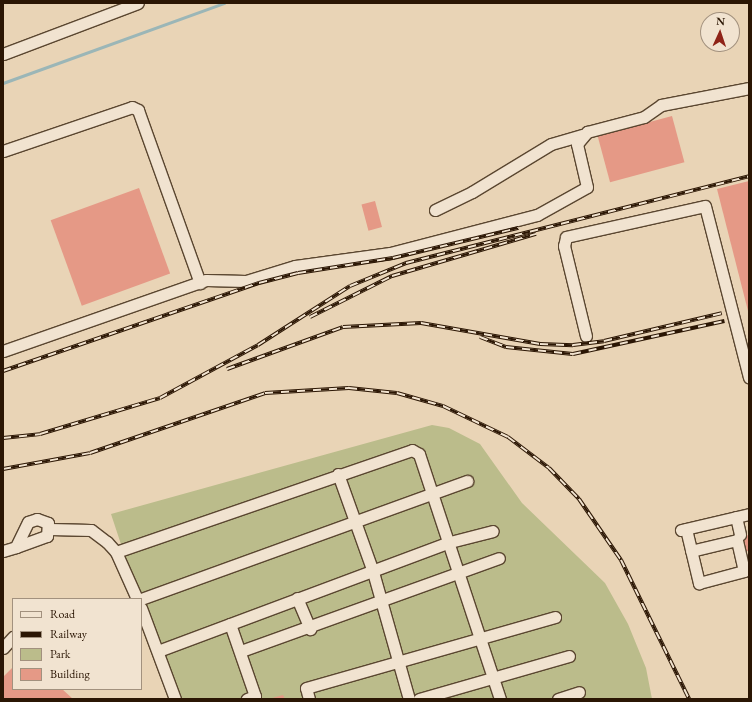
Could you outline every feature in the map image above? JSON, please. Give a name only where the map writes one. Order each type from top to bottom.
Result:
[{"type":"street","points":[[3,54],[138,3]]},
{"type":"street","points":[[435,210],[472,192],[551,144],[644,117],[661,106],[749,88]]},
{"type":"street","points":[[3,151],[132,107],[138,110],[200,283]]},
{"type":"street","points":[[3,351],[200,283],[246,281],[295,266],[390,253],[537,215],[587,187],[577,144],[583,135]]},
{"type":"street","points":[[586,336],[564,246],[566,237],[705,206],[749,377]]},
{"type":"street","points":[[116,552],[338,474],[412,450],[419,454],[460,572],[495,678],[500,699]]},
{"type":"street","points":[[338,474],[383,603],[409,699]]},
{"type":"street","points":[[142,599],[467,481]]},
{"type":"street","points":[[691,551],[736,540],[744,571],[699,583],[691,551],[683,530],[749,514]]},
{"type":"street","points":[[736,517],[740,536]]},
{"type":"street","points":[[16,547],[28,522],[42,520],[50,529],[90,530],[116,552],[137,598]]},
{"type":"street","points":[[3,551],[47,536],[50,529]]},
{"type":"street","points":[[158,651],[450,542],[493,531]]},
{"type":"street","points":[[241,651],[310,629],[383,603],[460,572],[500,558]]},
{"type":"street","points":[[297,598],[310,629]]},
{"type":"street","points":[[142,611],[175,699]]},
{"type":"street","points":[[309,699],[306,688],[481,639],[555,616]]},
{"type":"street","points":[[230,624],[241,651],[255,696],[247,699]]},
{"type":"street","points":[[3,648],[12,638]]},
{"type":"street","points":[[420,699],[569,656]]},
{"type":"street","points":[[558,699],[579,692]]},
{"type":"green space","points":[[432,425],[449,428],[480,444],[522,503],[605,583],[628,624],[646,668],[652,699],[172,699],[142,608],[142,598],[139,598],[111,514]]},
{"type":"building","points":[[672,116],[684,162],[610,182],[598,136]]},
{"type":"building","points":[[749,181],[749,311],[748,311],[717,189]]},
{"type":"building","points":[[139,188],[170,274],[82,306],[51,220]]},
{"type":"building","points":[[375,201],[382,227],[368,231],[361,205]]},
{"type":"building","points":[[749,535],[749,551],[741,551],[740,537]]},
{"type":"building","points":[[12,668],[12,690],[63,690],[73,699],[3,699],[3,677]]},
{"type":"building","points":[[283,695],[285,699],[269,699]]},
{"type":"waterway","points":[[3,83],[224,3]]},
{"type":"railway","points":[[3,438],[40,434],[160,398],[258,345],[350,286],[406,263],[749,176]]},
{"type":"railway","points":[[3,371],[259,283],[298,273],[393,258],[518,228]]},
{"type":"railway","points":[[310,317],[392,276],[536,234]]},
{"type":"railway","points":[[227,369],[343,327],[421,323],[540,344],[573,345],[604,341],[722,313]]},
{"type":"railway","points":[[480,337],[506,347],[573,354],[724,321]]},
{"type":"railway","points":[[3,469],[90,453],[265,393],[349,388],[397,393],[443,406],[508,437],[549,468],[579,499],[621,560],[689,699]]}]
